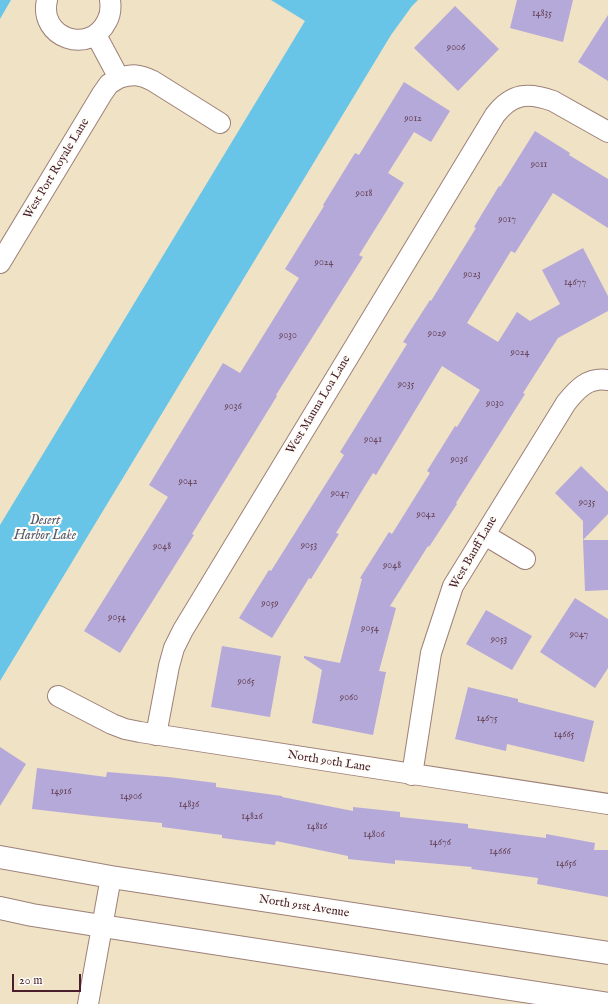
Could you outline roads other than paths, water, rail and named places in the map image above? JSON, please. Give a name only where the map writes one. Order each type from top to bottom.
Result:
[{"type":"main road","name":"North 91st Avenue","points":[[0,857],[111,877],[608,953]]},
{"type":"main road","points":[[0,908],[32,915],[608,1004]]},
{"type":"street","points":[[47,0],[46,16],[51,25],[57,32],[66,38],[76,40],[86,39],[96,35],[104,27],[109,17],[111,6],[110,0]]},
{"type":"street","points":[[96,35],[119,78],[130,75],[147,78],[220,122]]},
{"type":"street","name":"West Port Royale Lane","points":[[0,263],[102,94],[109,84],[119,78]]},
{"type":"street","name":"West Mauna Loa Lane","points":[[156,735],[168,666],[174,648],[183,630],[495,115],[501,107],[510,100],[521,96],[532,95],[553,101],[608,132]]},
{"type":"street","name":"West Banff Lane","points":[[412,775],[431,653],[453,586],[566,403],[576,390],[599,380]]},
{"type":"street","points":[[485,535],[525,559]]},
{"type":"street","name":"North 90th Lane","points":[[58,696],[112,724],[125,729],[412,775],[608,804]]},
{"type":"street","points":[[88,1004],[111,877]]},
{"type":"water","points":[[0,0],[11,0],[0,19]]},
{"type":"water","name":"Desert Harbor Lake","points":[[271,0],[418,0],[391,35],[0,681],[0,525],[305,21]]}]
